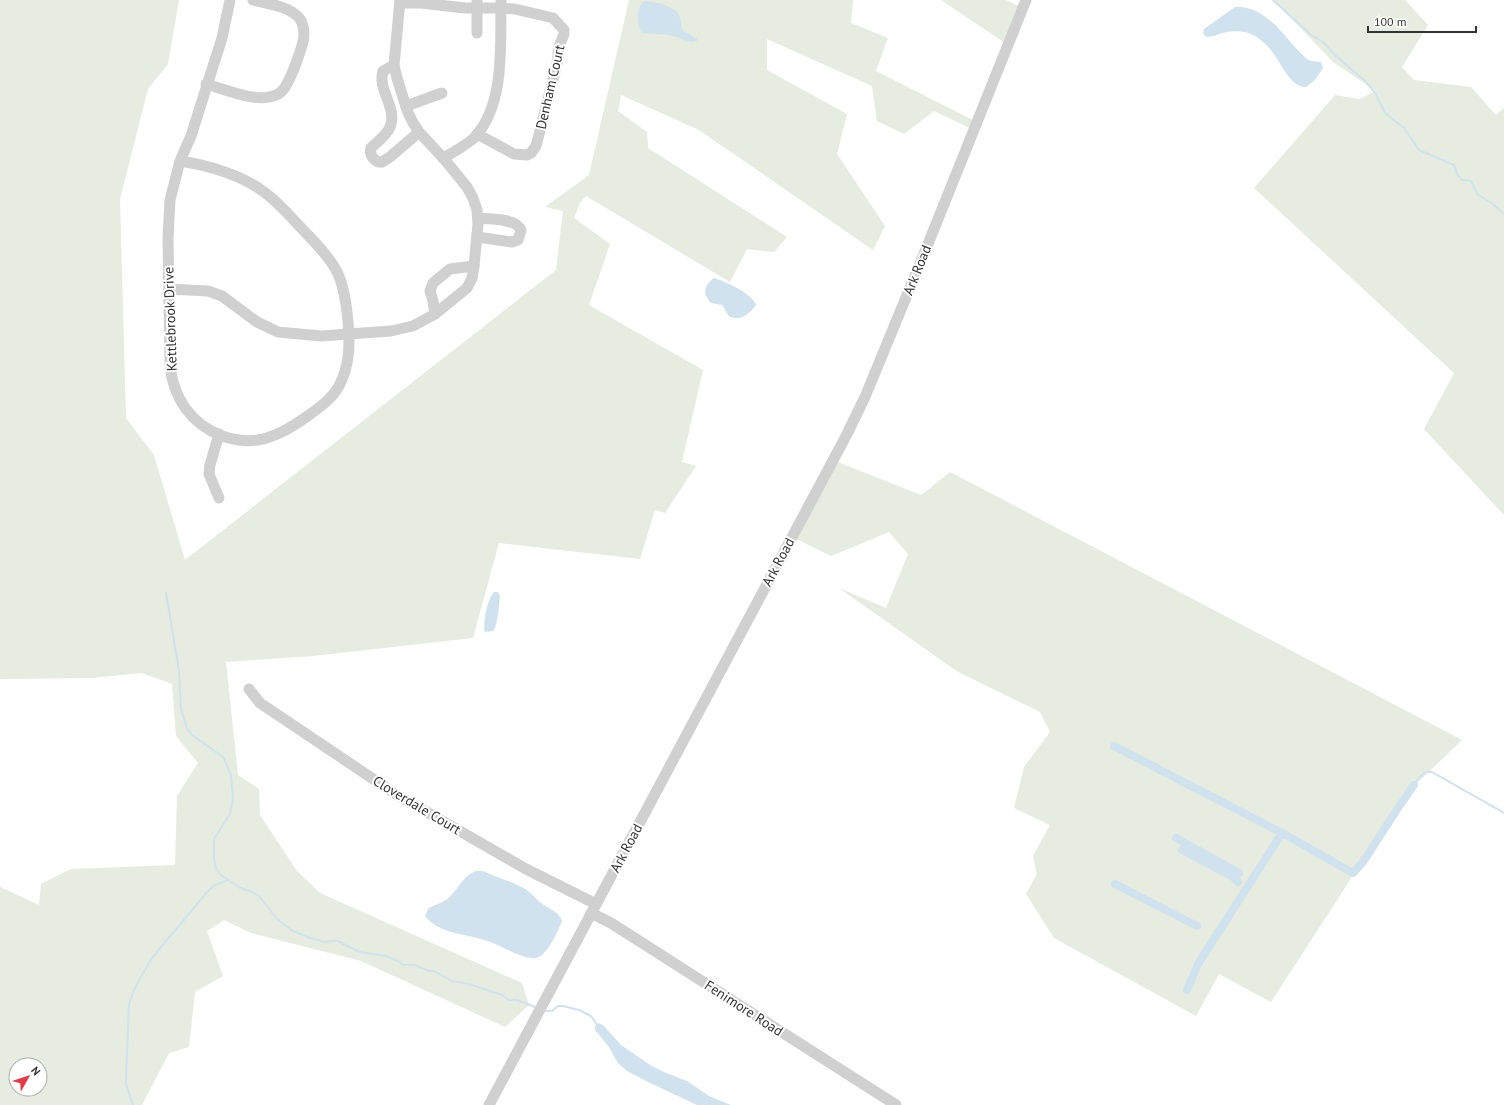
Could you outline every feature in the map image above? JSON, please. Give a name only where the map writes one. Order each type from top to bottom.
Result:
[{"type":"street","name":"Kettlebrook Drive","points":[[180,161],[202,164],[241,179],[264,192],[283,208],[325,252],[335,266],[341,280],[345,295],[350,347],[348,362],[338,387],[327,401],[313,412],[283,431],[265,439],[241,441],[233,440],[203,426],[189,414],[180,401],[174,385],[169,353],[168,212],[170,200],[180,161],[191,136],[206,84],[222,38],[230,0]]},
{"type":"street","points":[[206,84],[250,96],[265,98],[279,93],[288,82],[304,37],[302,23],[297,16],[290,11],[278,6],[253,0]]},
{"type":"street","name":"Ark Road","points":[[489,1105],[846,436],[862,403],[1026,0]]},
{"type":"street","points":[[168,289],[194,291],[201,290],[214,293],[222,296],[257,322],[278,332],[316,336],[391,331],[406,328],[435,314],[467,288],[472,278],[474,266],[478,218],[477,210],[471,194],[443,158],[419,132],[412,121],[406,106],[396,78],[394,65],[400,2]]},
{"type":"street","name":"Denham Court","points":[[400,2],[501,4],[524,6],[553,18],[564,30],[536,146],[531,153],[527,155],[518,155],[497,146],[477,134]]},
{"type":"street","points":[[477,4],[477,33]]},
{"type":"street","points":[[443,158],[461,148],[477,134],[489,116],[497,86],[501,4]]},
{"type":"street","points":[[394,65],[383,71],[382,77],[391,111],[392,122],[388,132],[371,148],[370,151],[372,158],[378,162],[386,160],[419,132]]},
{"type":"street","points":[[406,106],[442,93]]},
{"type":"street","points":[[476,238],[512,242],[518,240],[521,230],[519,226],[512,221],[478,218]]},
{"type":"street","points":[[435,314],[430,291],[433,283],[450,269],[474,266]]},
{"type":"street","points":[[218,498],[209,474],[210,465],[219,434]]},
{"type":"street","name":"Cloverdale Court","points":[[249,689],[260,703],[397,795],[594,908]]},
{"type":"street","name":"Fenimore Road","points":[[594,908],[611,923],[896,1105]]},
{"type":"shaded area","points":[[0,0],[179,0],[168,64],[148,89],[120,199],[126,418],[154,455],[185,560],[556,270],[563,211],[545,207],[589,175],[629,0],[853,0],[851,23],[888,38],[876,71],[977,122],[974,130],[934,111],[904,134],[877,121],[872,86],[767,39],[767,70],[847,114],[837,154],[885,226],[873,250],[699,130],[621,95],[618,111],[647,132],[648,148],[787,237],[774,252],[747,249],[730,282],[586,196],[580,203],[574,218],[610,244],[589,305],[703,370],[682,462],[696,466],[665,513],[655,510],[640,559],[499,543],[473,638],[313,656],[226,662],[238,775],[259,789],[260,815],[297,871],[320,893],[522,983],[529,1005],[505,1027],[361,961],[251,933],[224,920],[207,931],[223,976],[195,992],[189,1047],[169,1053],[142,1105],[0,1105],[0,887],[39,905],[41,884],[71,869],[175,865],[177,796],[198,763],[176,736],[172,684],[142,673],[92,678],[0,679]]},
{"type":"shaded area","points":[[941,0],[1006,0],[1023,8],[1008,45]]},
{"type":"shaded area","points":[[1274,0],[1405,0],[1428,25],[1402,67],[1414,80],[1471,87],[1496,115],[1504,108],[1504,515],[1424,429],[1454,373],[1254,188],[1335,95],[1359,99],[1376,91],[1333,62]]},
{"type":"shaded area","points":[[830,459],[921,495],[950,472],[1462,740],[1416,784],[1352,877],[1271,1002],[1219,974],[1196,1016],[1054,938],[1026,894],[1037,874],[1033,856],[1050,825],[1014,808],[1024,767],[1050,732],[1040,712],[958,672],[839,588],[886,608],[908,554],[889,532],[831,556],[790,536]]},
{"type":"water","points":[[644,1],[658,3],[677,12],[680,17],[683,31],[697,39],[697,41],[691,42],[670,35],[642,33],[638,21],[638,12]]},
{"type":"water","points":[[1235,7],[1247,8],[1258,12],[1276,26],[1307,59],[1321,62],[1323,68],[1315,80],[1306,87],[1295,83],[1268,47],[1254,35],[1249,33],[1234,31],[1210,37],[1205,36],[1203,33],[1204,29]]},
{"type":"water","points":[[714,278],[744,292],[754,301],[756,305],[751,311],[740,318],[733,318],[729,316],[722,305],[711,303],[706,296],[706,287]]},
{"type":"water","points":[[494,592],[498,592],[500,596],[497,620],[493,631],[485,632],[484,624],[486,611]]},
{"type":"water","points":[[483,871],[522,887],[559,915],[562,921],[552,942],[544,953],[536,958],[526,957],[486,940],[440,928],[425,916],[428,909],[450,897],[463,880],[471,873]]},
{"type":"water","points":[[598,1023],[603,1025],[621,1045],[650,1065],[687,1081],[709,1096],[731,1105],[697,1105],[627,1071],[618,1063],[609,1047],[595,1030],[595,1026]]},
{"type":"waterway","points":[[1273,0],[1310,34],[1323,42],[1335,55],[1365,81],[1375,93],[1385,113],[1404,128],[1419,150],[1454,165],[1457,174],[1462,180],[1471,181],[1478,195],[1493,204],[1504,214]]},
{"type":"waterway","points":[[166,593],[179,671],[181,709],[187,728],[192,735],[223,757],[231,775],[233,798],[230,814],[214,839],[214,860],[216,869],[221,875],[240,888],[259,896],[278,920],[293,931],[324,942],[338,941],[359,952],[386,956],[404,965],[414,965],[429,971],[434,971],[452,981],[469,984],[502,995],[509,1000],[517,1000],[535,1007]]},
{"type":"waterway","points":[[1114,746],[1282,833],[1353,873],[1363,862],[1414,785]]},
{"type":"waterway","points":[[1414,785],[1426,772],[1432,772],[1504,813]]},
{"type":"waterway","points":[[1187,990],[1198,964],[1282,833]]},
{"type":"waterway","points":[[1176,838],[1239,873]]},
{"type":"waterway","points":[[1182,850],[1233,877],[1238,882]]},
{"type":"waterway","points":[[133,1105],[126,1084],[126,1078],[129,1004],[134,990],[151,959],[209,890],[215,885],[228,880]]},
{"type":"waterway","points":[[1115,884],[1197,926]]},
{"type":"waterway","points":[[546,1011],[552,1011],[558,1006],[579,1010],[591,1016],[598,1026]]}]
